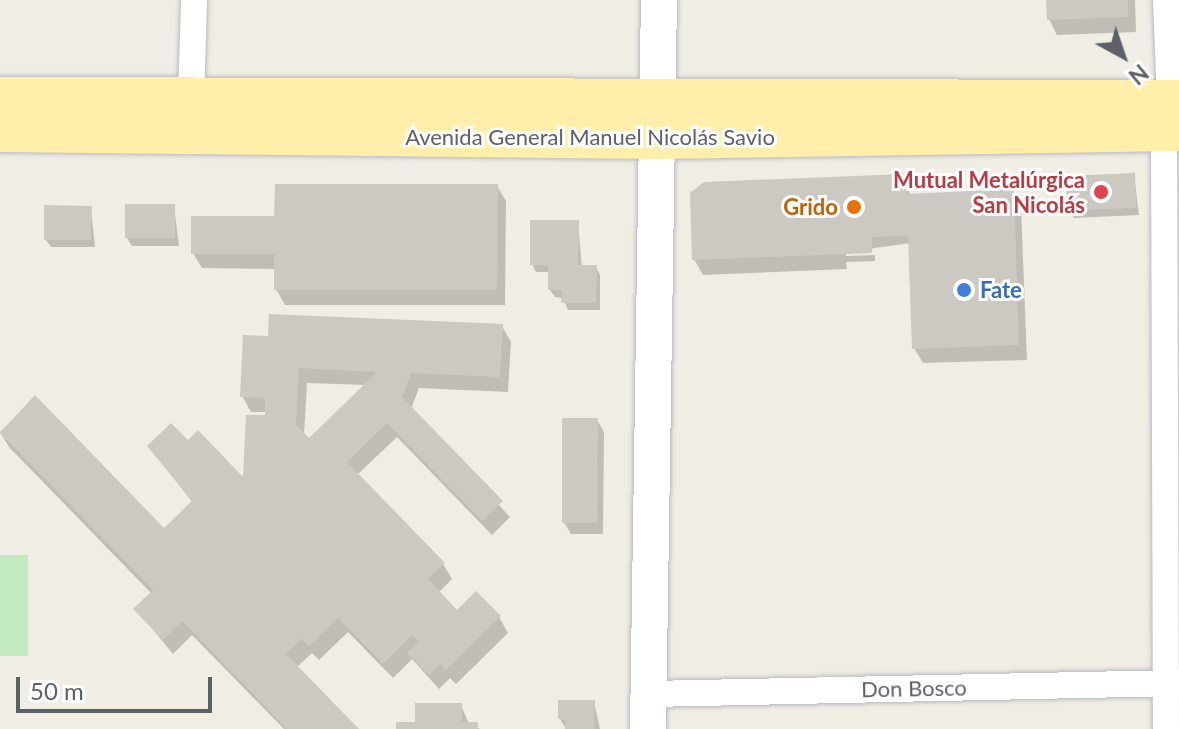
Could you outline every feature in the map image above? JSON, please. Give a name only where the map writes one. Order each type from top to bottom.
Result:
[{"type":"main road","points":[[648,729],[659,0]]},
{"type":"main road","name":"Avenida General Manuel Nicolás Savio","points":[[0,97],[657,96],[1173,116]]},
{"type":"main road","name":"Avenida General Manuel Nicolás Savio","points":[[0,132],[656,139],[1173,116]]},
{"type":"street","points":[[191,98],[194,0]]},
{"type":"street","points":[[1166,0],[1173,116],[1173,683],[1166,729]]},
{"type":"street","name":"Don Bosco","points":[[649,694],[1173,683]]},
{"type":"green space","points":[[0,555],[28,555],[28,656],[0,656]]},
{"type":"building","points":[[1046,0],[1128,0],[1128,17],[1047,20]]},
{"type":"building","name":"Mutual Metalúrgica San Nicolás","points":[[1135,173],[1136,208],[1067,210],[1066,176]]},
{"type":"building","points":[[906,174],[907,194],[1014,189],[1019,345],[912,349],[908,236],[872,237],[872,253],[692,260],[690,193],[704,182]]},
{"type":"building","points":[[275,184],[498,184],[497,290],[274,290],[274,254],[191,254],[191,216],[274,216]]},
{"type":"building","points":[[125,204],[175,204],[175,238],[125,238]]},
{"type":"building","points":[[44,205],[92,206],[91,240],[44,240]]},
{"type":"building","points":[[530,220],[579,220],[578,265],[597,265],[596,303],[561,303],[562,290],[548,290],[548,265],[530,265]]},
{"type":"building","points":[[269,314],[503,324],[500,377],[411,373],[402,397],[503,501],[482,521],[387,423],[347,462],[445,563],[428,579],[457,610],[476,591],[501,616],[446,670],[440,664],[429,675],[407,653],[418,641],[412,635],[383,664],[338,618],[309,646],[302,639],[286,654],[359,729],[287,729],[182,621],[163,640],[133,609],[153,590],[0,433],[35,395],[164,528],[192,501],[147,446],[171,423],[188,440],[198,430],[243,477],[246,415],[265,415],[265,398],[240,397],[243,335],[268,336]],"holes":[[[299,368],[377,372],[309,438],[296,425]]]},
{"type":"building","points":[[562,418],[598,418],[597,523],[562,523]]},
{"type":"building","points":[[558,700],[595,700],[594,729],[565,729],[565,720],[558,719]]},
{"type":"building","points":[[415,703],[462,703],[462,722],[478,722],[478,729],[396,729],[396,722],[415,722]]},
{"type":"place","name":"Mutual Metalúrgica San Nicolás","points":[[1101,192]]},
{"type":"place","name":"Grido","points":[[854,207]]},
{"type":"place","name":"Fate","points":[[964,290]]}]
